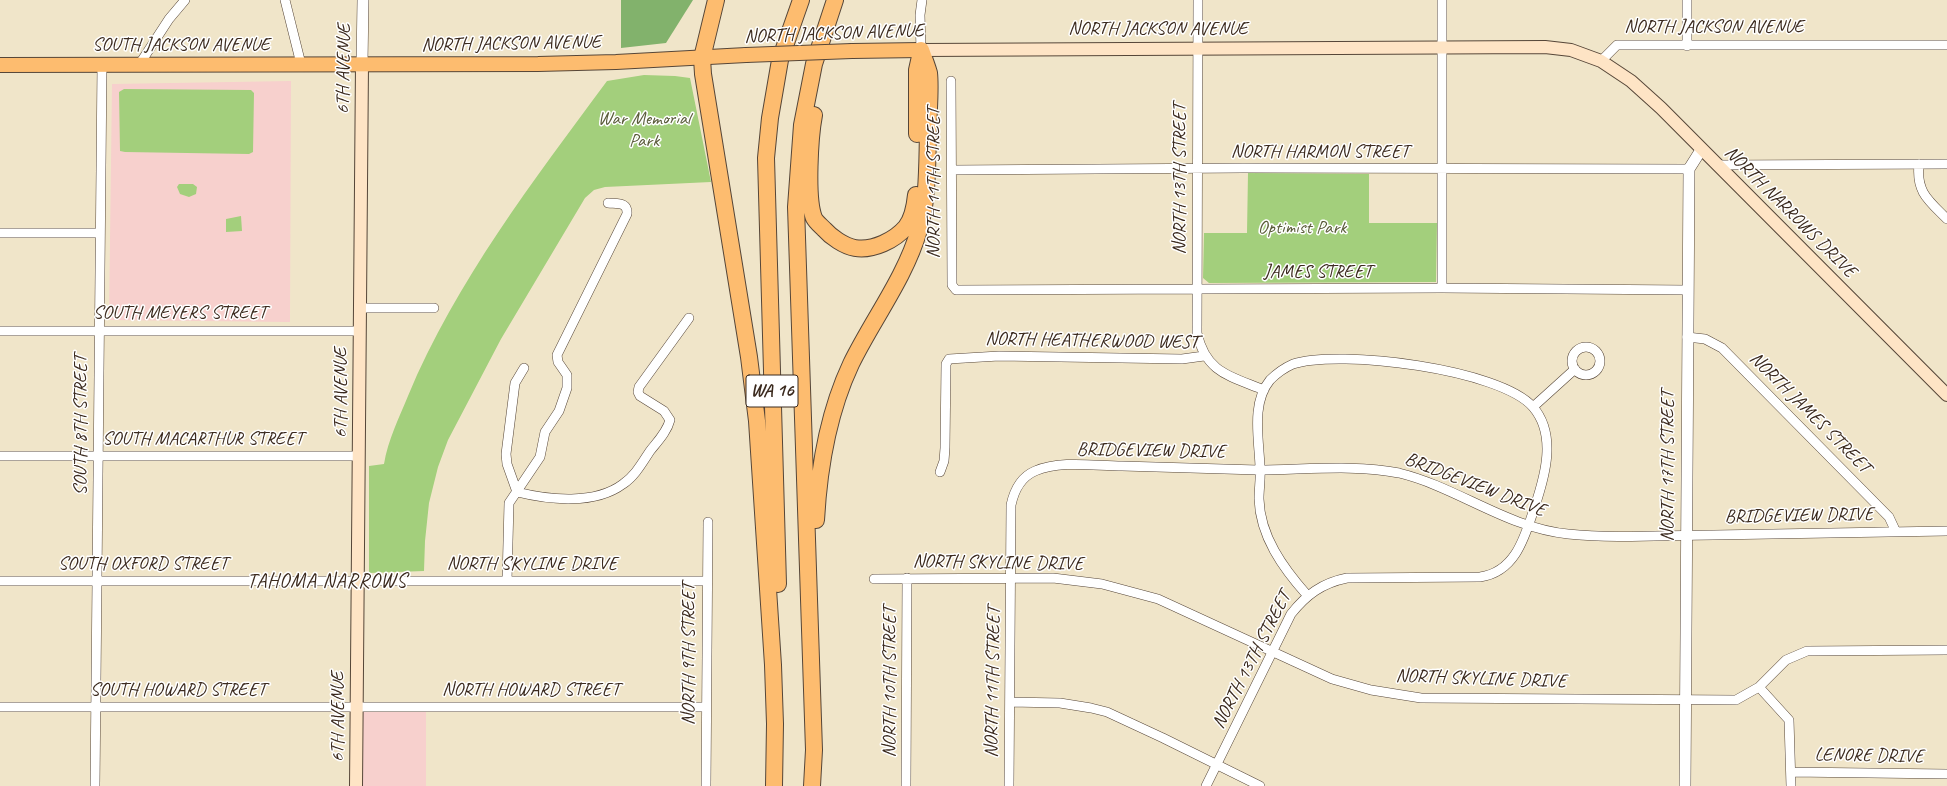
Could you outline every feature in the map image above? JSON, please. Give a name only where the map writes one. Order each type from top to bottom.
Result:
[{"type":"highway","points":[[716,0],[702,58],[703,74],[749,357],[762,469],[773,665],[775,724],[774,786]]},
{"type":"highway","name":"WA 16","points":[[780,786],[781,717],[766,158],[770,118],[780,60],[801,0]]},
{"type":"highway","points":[[836,0],[813,117],[810,205],[815,219],[831,237],[854,248],[873,246],[891,240],[907,226],[914,209],[917,187],[917,70],[921,50]]},
{"type":"highway","name":"WA 16","points":[[812,786],[814,750],[796,207],[802,125],[814,64],[836,0]]},
{"type":"highway","points":[[810,615],[818,486],[828,428],[851,365],[912,251],[925,206],[929,73],[921,50]]},
{"type":"main road","name":"NORTH JACKSON AVENUE","points":[[362,64],[546,63],[921,50],[1442,46],[1545,47],[1571,50],[1601,61]]},
{"type":"main road","name":"NORTH NARROWS DRIVE","points":[[1601,61],[1631,81],[1661,108],[1701,150],[1947,395]]},
{"type":"main road","name":"SOUTH JACKSON AVENUE","points":[[0,65],[362,64]]},
{"type":"main road","name":"6TH AVENUE","points":[[356,786],[362,64]]},
{"type":"street","points":[[139,64],[169,19],[185,0]]},
{"type":"street","points":[[285,0],[301,64]]},
{"type":"street","name":"6TH AVENUE","points":[[362,64],[363,0]]},
{"type":"street","points":[[921,50],[920,15],[922,0]]},
{"type":"street","name":"NORTH 13TH STREET","points":[[1198,0],[1196,289],[1197,333],[1204,356]]},
{"type":"street","points":[[1442,0],[1442,288]]},
{"type":"street","points":[[1687,46],[1688,0]]},
{"type":"street","name":"NORTH JACKSON AVENUE","points":[[1601,61],[1617,45],[1947,45]]},
{"type":"street","name":"SOUTH 8TH STREET","points":[[95,786],[102,65]]},
{"type":"street","name":"NORTH 11TH STREET","points":[[951,81],[952,285]]},
{"type":"street","points":[[1689,169],[1701,150]]},
{"type":"street","points":[[1919,164],[1918,174],[1923,194],[1947,219]]},
{"type":"street","points":[[1717,165],[1947,164]]},
{"type":"street","name":"NORTH HARMON STREET","points":[[952,170],[1689,169]]},
{"type":"street","name":"NORTH 17TH STREET","points":[[1685,786],[1689,169]]},
{"type":"street","points":[[507,581],[509,503],[540,457],[546,430],[559,411],[565,397],[567,375],[557,360],[557,355],[627,214],[625,206],[608,203]]},
{"type":"street","points":[[0,233],[100,233]]},
{"type":"street","name":"JAMES STREET","points":[[952,285],[955,289],[962,290],[1442,288],[1688,290]]},
{"type":"street","points":[[360,308],[434,308]]},
{"type":"street","points":[[517,492],[536,496],[590,497],[615,490],[632,476],[665,430],[670,420],[664,411],[644,400],[639,394],[638,390],[642,382],[689,318]]},
{"type":"street","name":"SOUTH MEYERS STREET","points":[[0,331],[360,331]]},
{"type":"street","name":"NORTH JAMES STREET","points":[[1687,337],[1705,339],[1722,348],[1890,517],[1896,532]]},
{"type":"street","name":"NORTH HEATHERWOOD WEST","points":[[940,472],[944,461],[946,364],[949,359],[953,357],[999,356],[1182,359],[1204,356],[1217,369],[1224,373],[1264,390]]},
{"type":"street","points":[[1264,390],[1275,375],[1294,364],[1325,361],[1388,361],[1422,365],[1461,374],[1504,389],[1524,400],[1533,407],[1542,425],[1547,451],[1542,484],[1529,526],[1513,559],[1502,569],[1490,575],[1473,577],[1347,578],[1319,587],[1307,595]]},
{"type":"street","points":[[517,492],[507,464],[506,454],[515,383],[524,368]]},
{"type":"street","points":[[1533,407],[1575,370]]},
{"type":"street","name":"NORTH 13TH STREET","points":[[1206,786],[1291,614],[1307,595],[1280,562],[1265,531],[1259,498],[1260,470],[1258,412],[1264,390]]},
{"type":"street","name":"SOUTH MACARTHUR STREET","points":[[0,456],[359,456]]},
{"type":"street","name":"BRIDGEVIEW DRIVE","points":[[1011,578],[1011,505],[1017,488],[1027,476],[1034,472],[1054,466],[1260,470],[1347,469],[1398,473],[1417,479],[1529,526],[1558,533],[1584,535],[1947,531]]},
{"type":"street","name":"NORTH 9TH STREET","points":[[706,786],[706,581],[708,522]]},
{"type":"street","name":"NORTH 10TH STREET","points":[[906,786],[907,578]]},
{"type":"street","name":"NORTH 11TH STREET","points":[[1009,786],[1011,578]]},
{"type":"street","name":"NORTH SKYLINE DRIVE","points":[[874,579],[1071,579],[1102,584],[1132,591],[1194,615],[1316,673],[1339,681],[1370,690],[1405,696],[1441,699],[1736,700],[1759,688],[1783,663],[1807,651],[1947,650]]},
{"type":"street","name":"SOUTH OXFORD STREET","points":[[0,581],[358,582]]},
{"type":"street","name":"NORTH SKYLINE DRIVE","points":[[358,582],[706,581]]},
{"type":"street","points":[[1759,688],[1790,720],[1791,786]]},
{"type":"street","points":[[1010,702],[1060,703],[1107,712],[1260,786]]},
{"type":"street","name":"SOUTH HOWARD STREET","points":[[0,707],[357,707]]},
{"type":"street","name":"NORTH HOWARD STREET","points":[[357,707],[706,707]]},
{"type":"street","name":"LENORE DRIVE","points":[[1791,772],[1947,774]]},
{"type":"shaded area","points":[[291,81],[290,322],[109,320],[112,84]]},
{"type":"shaded area","points":[[357,707],[426,707],[426,786],[356,786]]},
{"type":"green space","points":[[621,0],[693,0],[666,43],[621,48]]},
{"type":"green space","name":"War Memorial Park","points":[[644,75],[690,78],[711,182],[605,187],[594,190],[585,198],[501,339],[448,440],[438,467],[429,503],[425,541],[424,571],[369,573],[369,466],[384,464],[391,438],[408,396],[427,354],[449,312],[498,232],[607,81]]},
{"type":"green space","points":[[124,89],[251,90],[254,93],[253,152],[249,154],[120,151],[119,92]]},
{"type":"green space","name":"Optimist Park","points":[[1248,173],[1369,174],[1369,223],[1437,223],[1436,282],[1209,283],[1203,278],[1204,233],[1247,233]]},
{"type":"green space","points":[[179,184],[193,184],[197,187],[196,194],[189,197],[180,194],[177,187]]},
{"type":"green space","points":[[241,216],[242,231],[226,232],[226,219]]},
{"type":"district","name":"TAHOMA NARROWS","points":[[327,582]]}]
